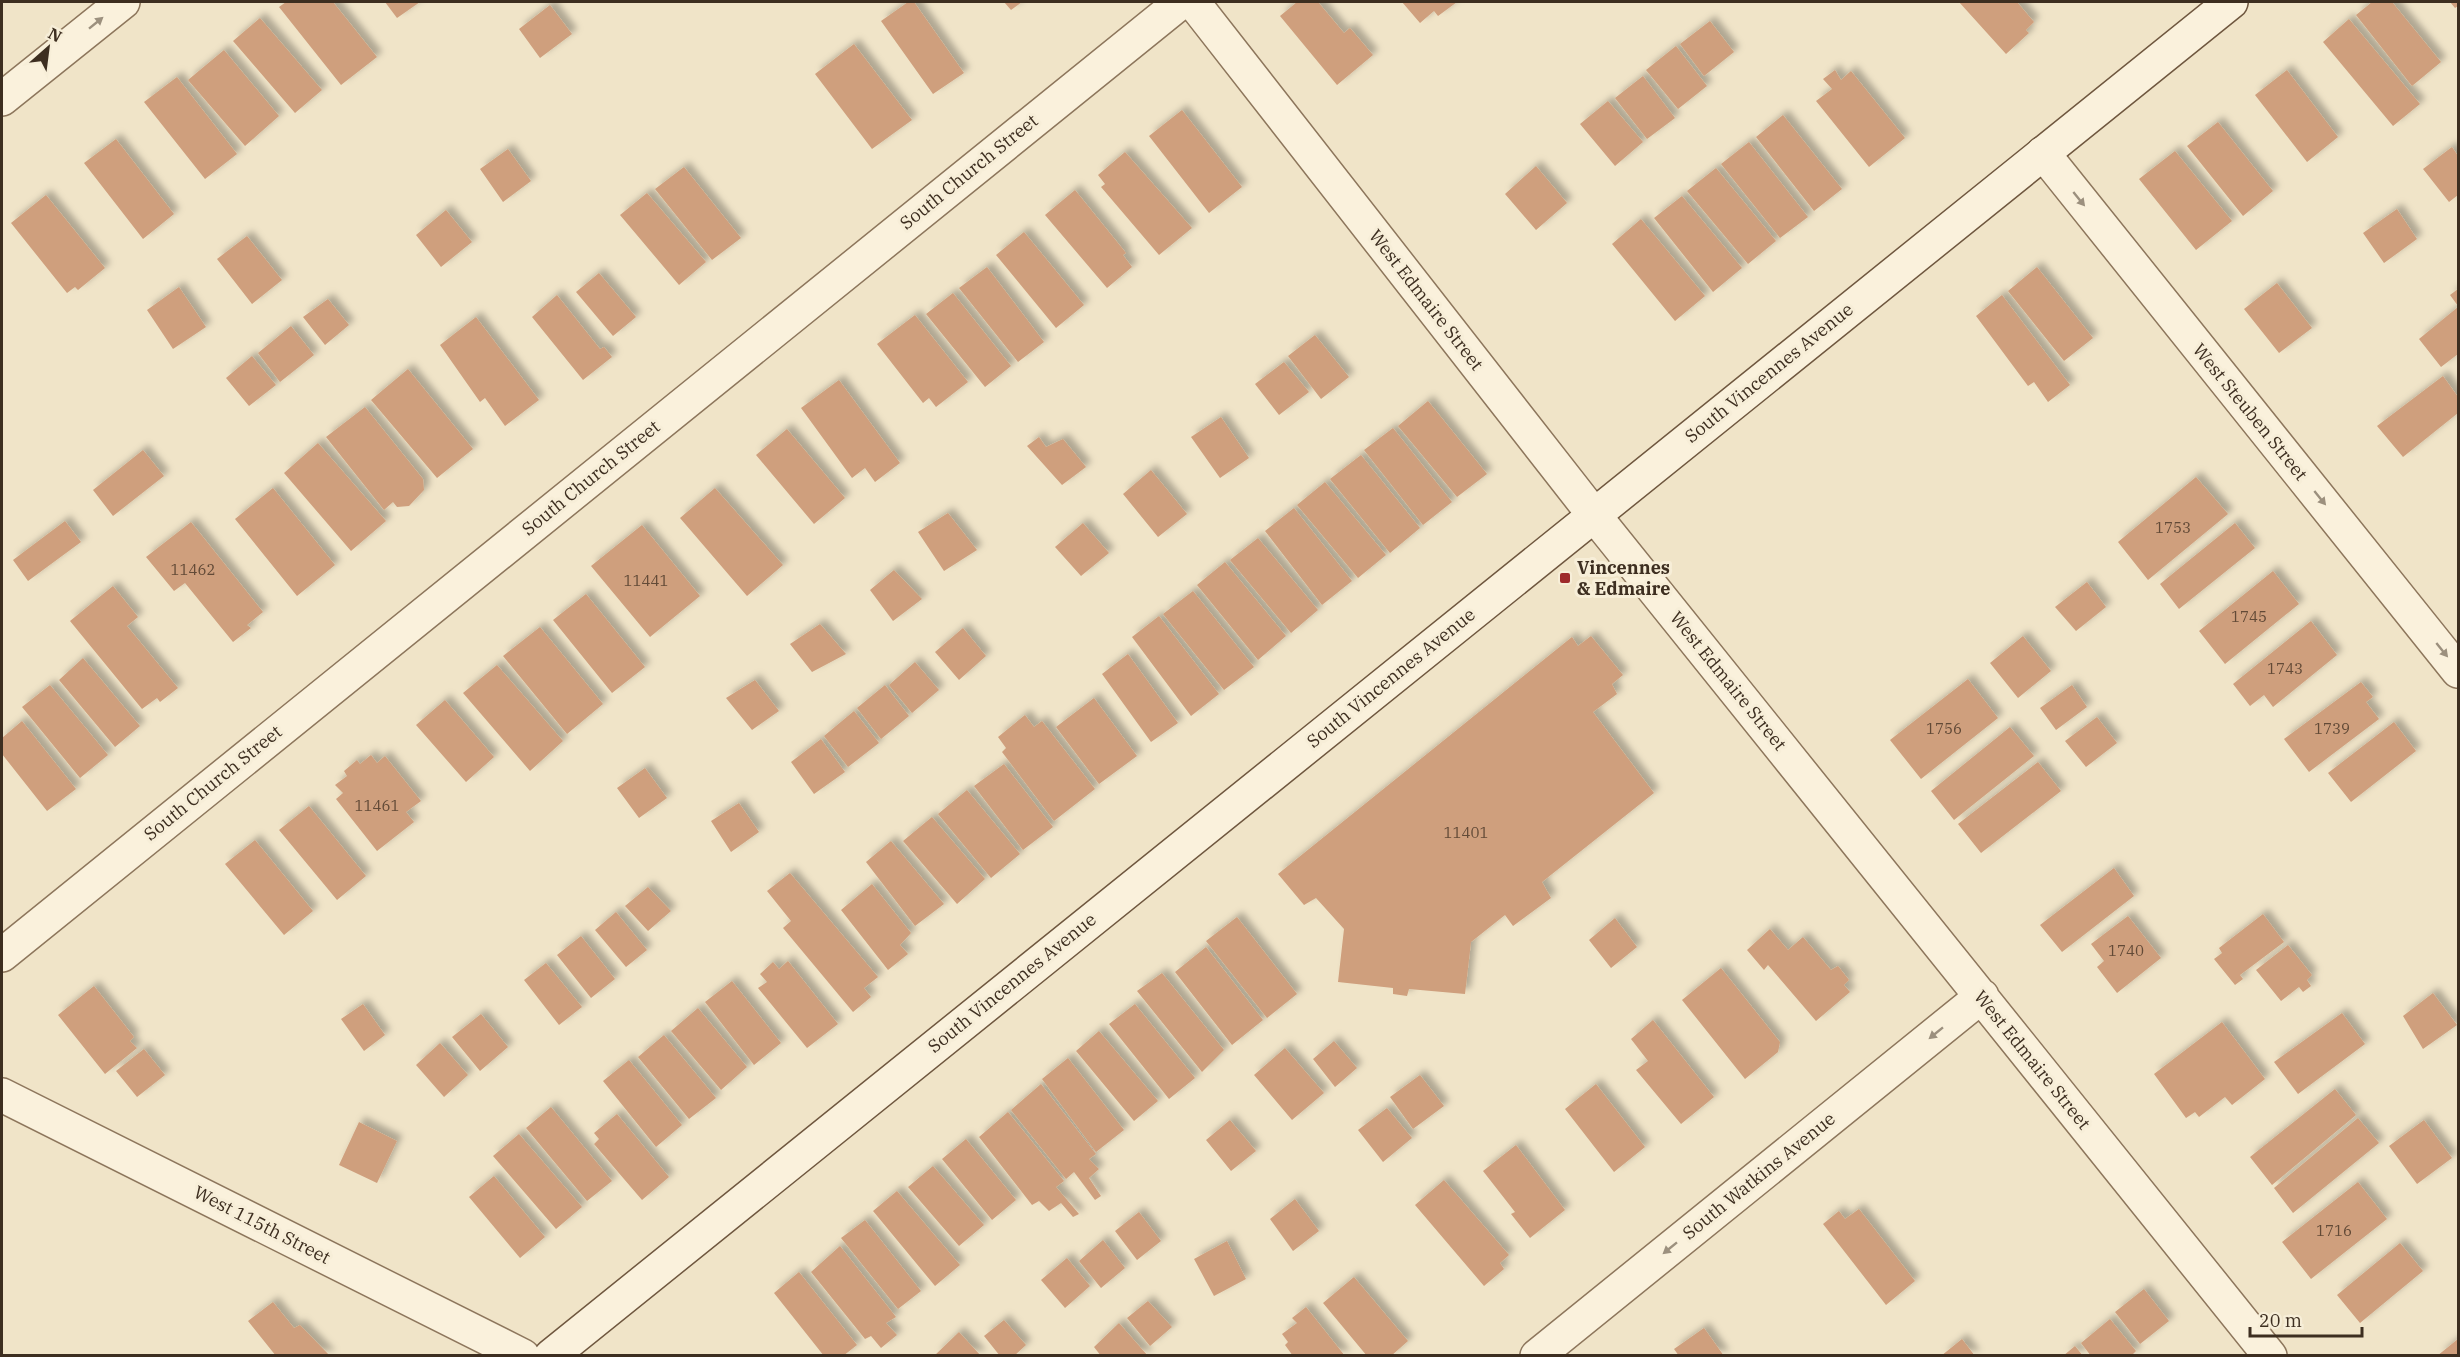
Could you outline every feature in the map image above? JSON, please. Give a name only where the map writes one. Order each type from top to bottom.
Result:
[{"type":"street","points":[[2,99],[123,2]]},
{"type":"street","name":"South Church Street","points":[[2,955],[1181,2]]},
{"type":"street","name":"West Edmaire Street","points":[[1193,2],[1594,515],[2270,1356]]},
{"type":"street","name":"South Vincennes Avenue","points":[[551,1356],[2231,2]]},
{"type":"street","name":"West Steuben Street","points":[[2043,153],[2458,671]]},
{"type":"street","name":"South Watkins Avenue","points":[[1537,1356],[1982,996]]},
{"type":"street","name":"West 115th Street","points":[[2,1095],[523,1356]]},
{"type":"building","points":[[286,2],[333,2],[377,57],[341,85],[279,7]]},
{"type":"building","points":[[385,2],[420,2],[397,18]]},
{"type":"building","points":[[908,2],[914,2],[964,73],[933,94],[881,21]]},
{"type":"building","points":[[1004,2],[1022,2],[1011,10]]},
{"type":"building","points":[[1297,2],[1318,2],[1344,33],[1350,28],[1373,55],[1337,85],[1280,16]]},
{"type":"building","points":[[1402,2],[1457,2],[1438,16],[1434,11],[1420,23]]},
{"type":"building","points":[[1959,2],[2017,2],[2034,22],[2026,30],[2029,33],[2006,54]]},
{"type":"building","points":[[2372,2],[2392,2],[2441,62],[2412,86],[2356,15]]},
{"type":"building","points":[[2450,2],[2458,2],[2458,6],[2455,8]]},
{"type":"building","points":[[550,5],[572,34],[540,58],[519,29]]},
{"type":"building","points":[[260,18],[322,90],[295,113],[233,41]]},
{"type":"building","points":[[2349,19],[2420,104],[2393,126],[2323,42]]},
{"type":"building","points":[[1710,21],[1734,52],[1704,76],[1680,44]]},
{"type":"building","points":[[854,44],[912,120],[872,149],[815,74]]},
{"type":"building","points":[[1676,46],[1707,86],[1678,109],[1646,70]]},
{"type":"building","points":[[224,50],[279,116],[245,146],[188,80]]},
{"type":"building","points":[[1835,70],[1841,80],[1851,71],[1905,138],[1869,167],[1816,101],[1832,89],[1823,79]]},
{"type":"building","points":[[2287,70],[2338,137],[2307,162],[2255,95]]},
{"type":"building","points":[[1643,76],[1675,118],[1647,139],[1615,98]]},
{"type":"building","points":[[177,77],[237,154],[205,179],[144,102]]},
{"type":"building","points":[[1608,101],[1643,142],[1615,166],[1580,124]]},
{"type":"building","points":[[1182,110],[1242,187],[1209,213],[1149,136]]},
{"type":"building","points":[[1783,115],[1842,189],[1814,211],[1756,137]]},
{"type":"building","points":[[2218,122],[2273,191],[2243,216],[2187,146]]},
{"type":"building","points":[[116,139],[174,214],[143,239],[84,163]]},
{"type":"building","points":[[1749,142],[1808,217],[1780,238],[1721,164]]},
{"type":"building","points":[[2452,147],[2458,156],[2458,195],[2449,202],[2423,169]]},
{"type":"building","points":[[508,149],[531,181],[503,202],[480,169]]},
{"type":"building","points":[[2175,151],[2232,221],[2196,250],[2139,179]]},
{"type":"building","points":[[1125,152],[1192,228],[1159,255],[1101,187],[1105,184],[1098,175]]},
{"type":"building","points":[[1536,166],[1567,203],[1536,230],[1505,194]]},
{"type":"building","points":[[684,167],[741,238],[712,260],[655,189]]},
{"type":"building","points":[[1716,168],[1776,241],[1748,264],[1687,191]]},
{"type":"building","points":[[1075,190],[1126,253],[1123,255],[1132,267],[1107,288],[1045,215]]},
{"type":"building","points":[[647,193],[706,262],[679,285],[620,215]]},
{"type":"building","points":[[46,195],[105,268],[78,290],[75,287],[67,293],[11,223]]},
{"type":"building","points":[[1682,196],[1742,268],[1713,292],[1654,218]]},
{"type":"building","points":[[2397,209],[2417,239],[2384,263],[2363,233]]},
{"type":"building","points":[[446,210],[472,242],[441,267],[416,235]]},
{"type":"building","points":[[1641,219],[1705,296],[1675,321],[1612,244]]},
{"type":"building","points":[[1024,232],[1084,305],[1056,328],[996,255]]},
{"type":"building","points":[[247,236],[282,280],[252,304],[217,259]]},
{"type":"building","points":[[987,267],[1044,342],[1018,362],[959,288]]},
{"type":"building","points":[[2037,267],[2093,338],[2064,361],[2008,291]]},
{"type":"building","points":[[599,273],[636,317],[613,336],[576,292]]},
{"type":"building","points":[[2277,283],[2312,328],[2279,353],[2244,309]]},
{"type":"building","points":[[179,287],[206,327],[173,349],[147,310]]},
{"type":"building","points":[[2458,289],[2458,306],[2450,295]]},
{"type":"building","points":[[953,293],[1011,366],[985,387],[926,314]]},
{"type":"building","points":[[557,295],[600,349],[604,347],[612,357],[583,380],[532,317]]},
{"type":"building","points":[[2002,295],[2070,385],[2048,402],[2034,382],[2028,386],[1976,316]]},
{"type":"building","points":[[328,299],[349,325],[325,345],[303,317]]},
{"type":"building","points":[[2458,307],[2458,354],[2441,367],[2419,339]]},
{"type":"building","points":[[915,315],[968,382],[936,407],[929,398],[923,403],[877,344]]},
{"type":"building","points":[[476,317],[539,400],[505,426],[485,398],[480,402],[440,345]]},
{"type":"building","points":[[291,326],[314,355],[280,382],[258,353]]},
{"type":"building","points":[[1315,335],[1349,377],[1321,399],[1288,356]]},
{"type":"building","points":[[252,356],[276,385],[249,406],[226,378]]},
{"type":"building","points":[[1284,362],[1309,392],[1279,415],[1255,384]]},
{"type":"building","points":[[408,369],[473,449],[437,478],[371,400]]},
{"type":"building","points":[[2443,376],[2458,397],[2458,413],[2403,457],[2377,426]]},
{"type":"building","points":[[839,380],[900,463],[875,482],[865,468],[852,478],[801,408]]},
{"type":"building","points":[[1428,401],[1487,474],[1457,497],[1398,426]]},
{"type":"building","points":[[365,407],[423,479],[424,490],[409,506],[397,507],[393,502],[384,510],[326,437]]},
{"type":"building","points":[[1221,417],[1249,458],[1220,478],[1191,437]]},
{"type":"building","points":[[1393,428],[1452,502],[1423,525],[1364,450]]},
{"type":"building","points":[[787,429],[845,498],[814,524],[756,455]]},
{"type":"building","points":[[1039,437],[1046,447],[1063,439],[1086,467],[1062,485],[1027,446]]},
{"type":"building","points":[[318,443],[386,521],[351,551],[284,473]]},
{"type":"building","points":[[143,450],[164,476],[113,516],[93,490]]},
{"type":"building","points":[[1361,455],[1420,528],[1390,553],[1330,479]]},
{"type":"building","points":[[1151,470],[1187,514],[1158,537],[1123,494]]},
{"type":"building","points":[[2196,477],[2228,514],[2148,580],[2118,542]]},
{"type":"building","points":[[1325,482],[1386,555],[1358,578],[1297,505]]},
{"type":"building","points":[[273,488],[335,565],[297,596],[235,519]]},
{"type":"building","points":[[715,488],[783,565],[747,596],[680,518]]},
{"type":"building","points":[[1294,508],[1352,581],[1322,605],[1265,531]]},
{"type":"building","points":[[948,513],[977,550],[944,571],[918,532]]},
{"type":"building","points":[[65,521],[81,542],[28,581],[13,560]]},
{"type":"building","points":[[191,522],[263,612],[247,625],[251,628],[233,642],[185,583],[174,591],[146,557]]},
{"type":"building","points":[[1083,523],[1109,553],[1081,576],[1055,547]]},
{"type":"building","points":[[2235,523],[2255,548],[2179,609],[2160,584]]},
{"type":"building","points":[[642,525],[700,596],[650,637],[591,566]]},
{"type":"building","points":[[1258,538],[1318,610],[1291,633],[1230,560]]},
{"type":"building","points":[[1225,562],[1286,636],[1258,660],[1197,585]]},
{"type":"building","points":[[894,570],[922,599],[893,621],[870,590]]},
{"type":"building","points":[[2273,571],[2299,604],[2225,664],[2199,631]]},
{"type":"building","points":[[2087,582],[2106,607],[2076,631],[2055,607]]},
{"type":"building","points":[[113,586],[138,617],[127,626],[178,688],[160,702],[157,698],[142,709],[70,621]]},
{"type":"building","points":[[1193,591],[1254,667],[1224,690],[1163,614]]},
{"type":"building","points":[[586,594],[645,667],[612,693],[553,620]]},
{"type":"building","points":[[1159,616],[1219,694],[1191,716],[1132,637]]},
{"type":"building","points":[[2311,621],[2337,655],[2273,707],[2264,695],[2250,706],[2233,684]]},
{"type":"building","points":[[820,624],[846,654],[812,672],[790,644]]},
{"type":"building","points":[[540,627],[603,704],[567,734],[503,656]]},
{"type":"building","points":[[963,628],[986,656],[959,680],[935,652]]},
{"type":"building","points":[[1591,636],[1623,675],[1612,684],[1617,694],[1593,712],[1654,793],[1542,882],[1551,898],[1513,926],[1505,915],[1471,942],[1465,994],[1409,989],[1407,996],[1393,994],[1393,988],[1338,982],[1344,929],[1316,898],[1304,905],[1278,874],[1572,637],[1578,646]]},
{"type":"building","points":[[2023,636],[2051,671],[2018,698],[1990,663]]},
{"type":"building","points":[[1128,654],[1178,723],[1151,742],[1102,674]]},
{"type":"building","points":[[83,658],[140,726],[115,747],[59,680]]},
{"type":"building","points":[[915,662],[939,690],[912,713],[889,685]]},
{"type":"building","points":[[497,665],[563,741],[530,771],[463,693]]},
{"type":"building","points":[[1968,679],[1998,718],[1921,779],[1890,740]]},
{"type":"building","points":[[755,680],[779,711],[752,730],[726,698]]},
{"type":"building","points":[[2361,682],[2373,697],[2366,702],[2379,719],[2309,772],[2284,739]]},
{"type":"building","points":[[50,685],[108,755],[80,778],[22,707]]},
{"type":"building","points":[[885,685],[909,716],[881,739],[857,708]]},
{"type":"building","points":[[2072,685],[2087,707],[2056,730],[2040,708]]},
{"type":"building","points":[[1094,698],[1137,756],[1099,784],[1056,727]]},
{"type":"building","points":[[445,700],[494,757],[466,782],[416,725]]},
{"type":"building","points":[[854,711],[879,743],[848,767],[824,736]]},
{"type":"building","points":[[1025,715],[1034,727],[1042,721],[1095,789],[1054,821],[1002,752],[1006,748],[998,737]]},
{"type":"building","points":[[2097,717],[2117,743],[2086,767],[2065,741]]},
{"type":"building","points":[[22,721],[76,789],[47,811],[2,754],[2,738]]},
{"type":"building","points":[[2394,722],[2416,751],[2351,802],[2328,773]]},
{"type":"building","points":[[2010,727],[2034,756],[1954,820],[1931,791]]},
{"type":"building","points":[[821,739],[845,772],[814,794],[791,762]]},
{"type":"building","points":[[371,755],[377,763],[385,756],[421,801],[406,812],[414,822],[377,851],[336,799],[343,793],[335,785],[347,776],[344,771],[357,760],[360,764]]},
{"type":"building","points":[[2038,762],[2061,791],[1981,853],[1958,824]]},
{"type":"building","points":[[1004,764],[1053,827],[1023,850],[974,786]]},
{"type":"building","points":[[645,768],[667,798],[639,818],[617,788]]},
{"type":"building","points":[[967,790],[1020,854],[991,878],[938,814]]},
{"type":"building","points":[[739,803],[759,832],[731,852],[711,821]]},
{"type":"building","points":[[309,806],[366,876],[337,900],[279,830]]},
{"type":"building","points":[[932,817],[985,879],[957,904],[903,841]]},
{"type":"building","points":[[255,840],[313,911],[284,935],[225,864]]},
{"type":"building","points":[[891,841],[944,904],[915,926],[866,862]]},
{"type":"building","points":[[2114,868],[2134,896],[2062,952],[2040,925]]},
{"type":"building","points":[[790,873],[878,977],[864,988],[871,997],[853,1012],[783,928],[791,921],[767,891]]},
{"type":"building","points":[[872,884],[911,933],[900,945],[908,954],[888,970],[841,910]]},
{"type":"building","points":[[648,887],[671,911],[648,931],[625,906]]},
{"type":"building","points":[[616,912],[647,950],[626,967],[595,930]]},
{"type":"building","points":[[2263,914],[2284,942],[2240,975],[2243,979],[2235,985],[2214,959],[2222,953],[2219,948]]},
{"type":"building","points":[[2128,916],[2161,958],[2117,993],[2097,967],[2104,961],[2091,944]]},
{"type":"building","points":[[1237,917],[1297,994],[1267,1018],[1206,941]]},
{"type":"building","points":[[1615,918],[1637,947],[1611,968],[1589,940]]},
{"type":"building","points":[[1770,929],[1788,950],[1803,937],[1831,970],[1838,966],[1849,980],[1844,985],[1850,992],[1816,1021],[1768,965],[1764,970],[1747,950]]},
{"type":"building","points":[[581,936],[615,979],[591,998],[557,955]]},
{"type":"building","points":[[2288,945],[2312,975],[2307,980],[2311,986],[2303,992],[2299,987],[2281,1001],[2256,970]]},
{"type":"building","points":[[1206,947],[1263,1020],[1232,1045],[1175,972]]},
{"type":"building","points":[[788,961],[838,1024],[807,1048],[758,988],[767,982],[760,974],[773,962],[779,969]]},
{"type":"building","points":[[546,963],[582,1007],[559,1025],[524,980]]},
{"type":"building","points":[[1721,968],[1780,1042],[1778,1052],[1745,1079],[1682,1000]]},
{"type":"building","points":[[1162,973],[1224,1050],[1202,1072],[1137,991]]},
{"type":"building","points":[[732,981],[781,1043],[754,1065],[705,1002]]},
{"type":"building","points":[[94,986],[134,1037],[130,1041],[137,1048],[105,1074],[58,1015]]},
{"type":"building","points":[[2433,993],[2457,1025],[2423,1049],[2403,1016]]},
{"type":"building","points":[[363,1004],[385,1035],[364,1051],[341,1019]]},
{"type":"building","points":[[1135,1004],[1195,1078],[1169,1099],[1109,1024]]},
{"type":"building","points":[[698,1008],[747,1067],[721,1090],[671,1031]]},
{"type":"building","points":[[2342,1013],[2365,1044],[2298,1094],[2274,1062]]},
{"type":"building","points":[[481,1014],[508,1047],[480,1071],[452,1037]]},
{"type":"building","points":[[1653,1020],[1714,1097],[1681,1124],[1636,1070],[1648,1061],[1631,1039]]},
{"type":"building","points":[[2222,1022],[2265,1079],[2232,1105],[2225,1097],[2199,1117],[2195,1112],[2186,1118],[2154,1074]]},
{"type":"building","points":[[1099,1031],[1158,1101],[1134,1121],[1076,1051]]},
{"type":"building","points":[[664,1035],[716,1098],[689,1119],[638,1057]]},
{"type":"building","points":[[1334,1041],[1357,1068],[1335,1087],[1313,1059]]},
{"type":"building","points":[[440,1043],[468,1075],[444,1097],[416,1065]]},
{"type":"building","points":[[1285,1048],[1324,1093],[1292,1120],[1254,1075]]},
{"type":"building","points":[[144,1049],[165,1075],[137,1097],[116,1071]]},
{"type":"building","points":[[1068,1058],[1124,1130],[1096,1152],[1042,1079]]},
{"type":"building","points":[[629,1060],[682,1125],[656,1147],[603,1081]]},
{"type":"building","points":[[1420,1075],[1444,1106],[1413,1129],[1390,1097]]},
{"type":"building","points":[[1041,1084],[1096,1154],[1089,1159],[1099,1169],[1089,1178],[1101,1196],[1095,1200],[1074,1172],[1066,1179],[1011,1110]]},
{"type":"building","points":[[1596,1084],[1645,1147],[1614,1172],[1565,1109]]},
{"type":"building","points":[[2335,1089],[2356,1115],[2272,1185],[2250,1157]]},
{"type":"building","points":[[551,1107],[612,1181],[587,1201],[526,1128]]},
{"type":"building","points":[[1387,1108],[1412,1138],[1383,1162],[1358,1130]]},
{"type":"building","points":[[1008,1112],[1064,1181],[1056,1187],[1079,1214],[1073,1217],[1061,1203],[1049,1211],[1039,1201],[1032,1205],[979,1137]]},
{"type":"building","points":[[617,1114],[669,1177],[642,1200],[594,1144],[599,1139],[594,1133]]},
{"type":"building","points":[[2358,1118],[2379,1143],[2293,1213],[2274,1188]]},
{"type":"building","points":[[1230,1120],[1256,1151],[1231,1171],[1206,1140]]},
{"type":"building","points":[[2424,1120],[2452,1158],[2417,1184],[2389,1146]]},
{"type":"building","points":[[359,1122],[397,1141],[377,1183],[339,1165]]},
{"type":"building","points":[[519,1134],[582,1207],[556,1229],[493,1156]]},
{"type":"building","points":[[966,1139],[1016,1200],[992,1220],[942,1159]]},
{"type":"building","points":[[1516,1145],[1565,1210],[1530,1238],[1511,1214],[1515,1212],[1483,1171]]},
{"type":"building","points":[[933,1166],[984,1225],[959,1246],[908,1187]]},
{"type":"building","points":[[494,1176],[545,1237],[520,1258],[469,1197]]},
{"type":"building","points":[[1444,1180],[1509,1255],[1500,1263],[1504,1269],[1484,1286],[1415,1205]]},
{"type":"building","points":[[2358,1182],[2387,1219],[2311,1279],[2282,1242]]},
{"type":"building","points":[[897,1191],[960,1265],[935,1286],[873,1211]]},
{"type":"building","points":[[1295,1199],[1319,1231],[1293,1251],[1270,1219]]},
{"type":"building","points":[[1859,1209],[1915,1281],[1886,1305],[1823,1224],[1839,1211],[1845,1219]]},
{"type":"building","points":[[1139,1212],[1161,1241],[1137,1260],[1115,1231]]},
{"type":"building","points":[[865,1220],[921,1291],[898,1309],[841,1238]]},
{"type":"building","points":[[1103,1240],[1125,1268],[1101,1288],[1079,1261]]},
{"type":"building","points":[[1227,1241],[1246,1279],[1214,1296],[1194,1259]]},
{"type":"building","points":[[2400,1243],[2423,1271],[2360,1323],[2337,1295]]},
{"type":"building","points":[[840,1246],[896,1317],[886,1323],[897,1335],[881,1348],[871,1336],[865,1339],[811,1272]]},
{"type":"building","points":[[1067,1258],[1090,1286],[1065,1308],[1041,1280]]},
{"type":"building","points":[[799,1272],[857,1345],[843,1356],[824,1356],[774,1293]]},
{"type":"building","points":[[1354,1277],[1408,1341],[1391,1356],[1367,1356],[1323,1303]]},
{"type":"building","points":[[2144,1289],[2169,1321],[2140,1344],[2115,1312]]},
{"type":"building","points":[[1148,1301],[1172,1327],[1150,1346],[1127,1318]]},
{"type":"building","points":[[273,1302],[294,1328],[300,1325],[330,1356],[276,1356],[248,1321]]},
{"type":"building","points":[[1306,1307],[1345,1356],[1293,1356],[1285,1345],[1288,1342],[1282,1334],[1297,1323],[1292,1318]]},
{"type":"building","points":[[2110,1319],[2136,1351],[2131,1356],[2091,1356],[2081,1343]]},
{"type":"building","points":[[1004,1320],[1026,1345],[1014,1356],[1000,1356],[984,1336]]},
{"type":"building","points":[[1119,1323],[1148,1356],[1101,1356],[1094,1347]]},
{"type":"building","points":[[1704,1328],[1724,1356],[1679,1356],[1674,1349]]},
{"type":"building","points":[[959,1332],[981,1356],[934,1356]]},
{"type":"building","points":[[1962,1339],[1975,1356],[1941,1356]]},
{"type":"building","points":[[2458,1339],[2458,1356],[2437,1356]]},
{"type":"building","points":[[2075,1346],[2083,1356],[2063,1356]]},
{"type":"place","name":"Vincennes & Edmaire","points":[[1565,578]]}]
